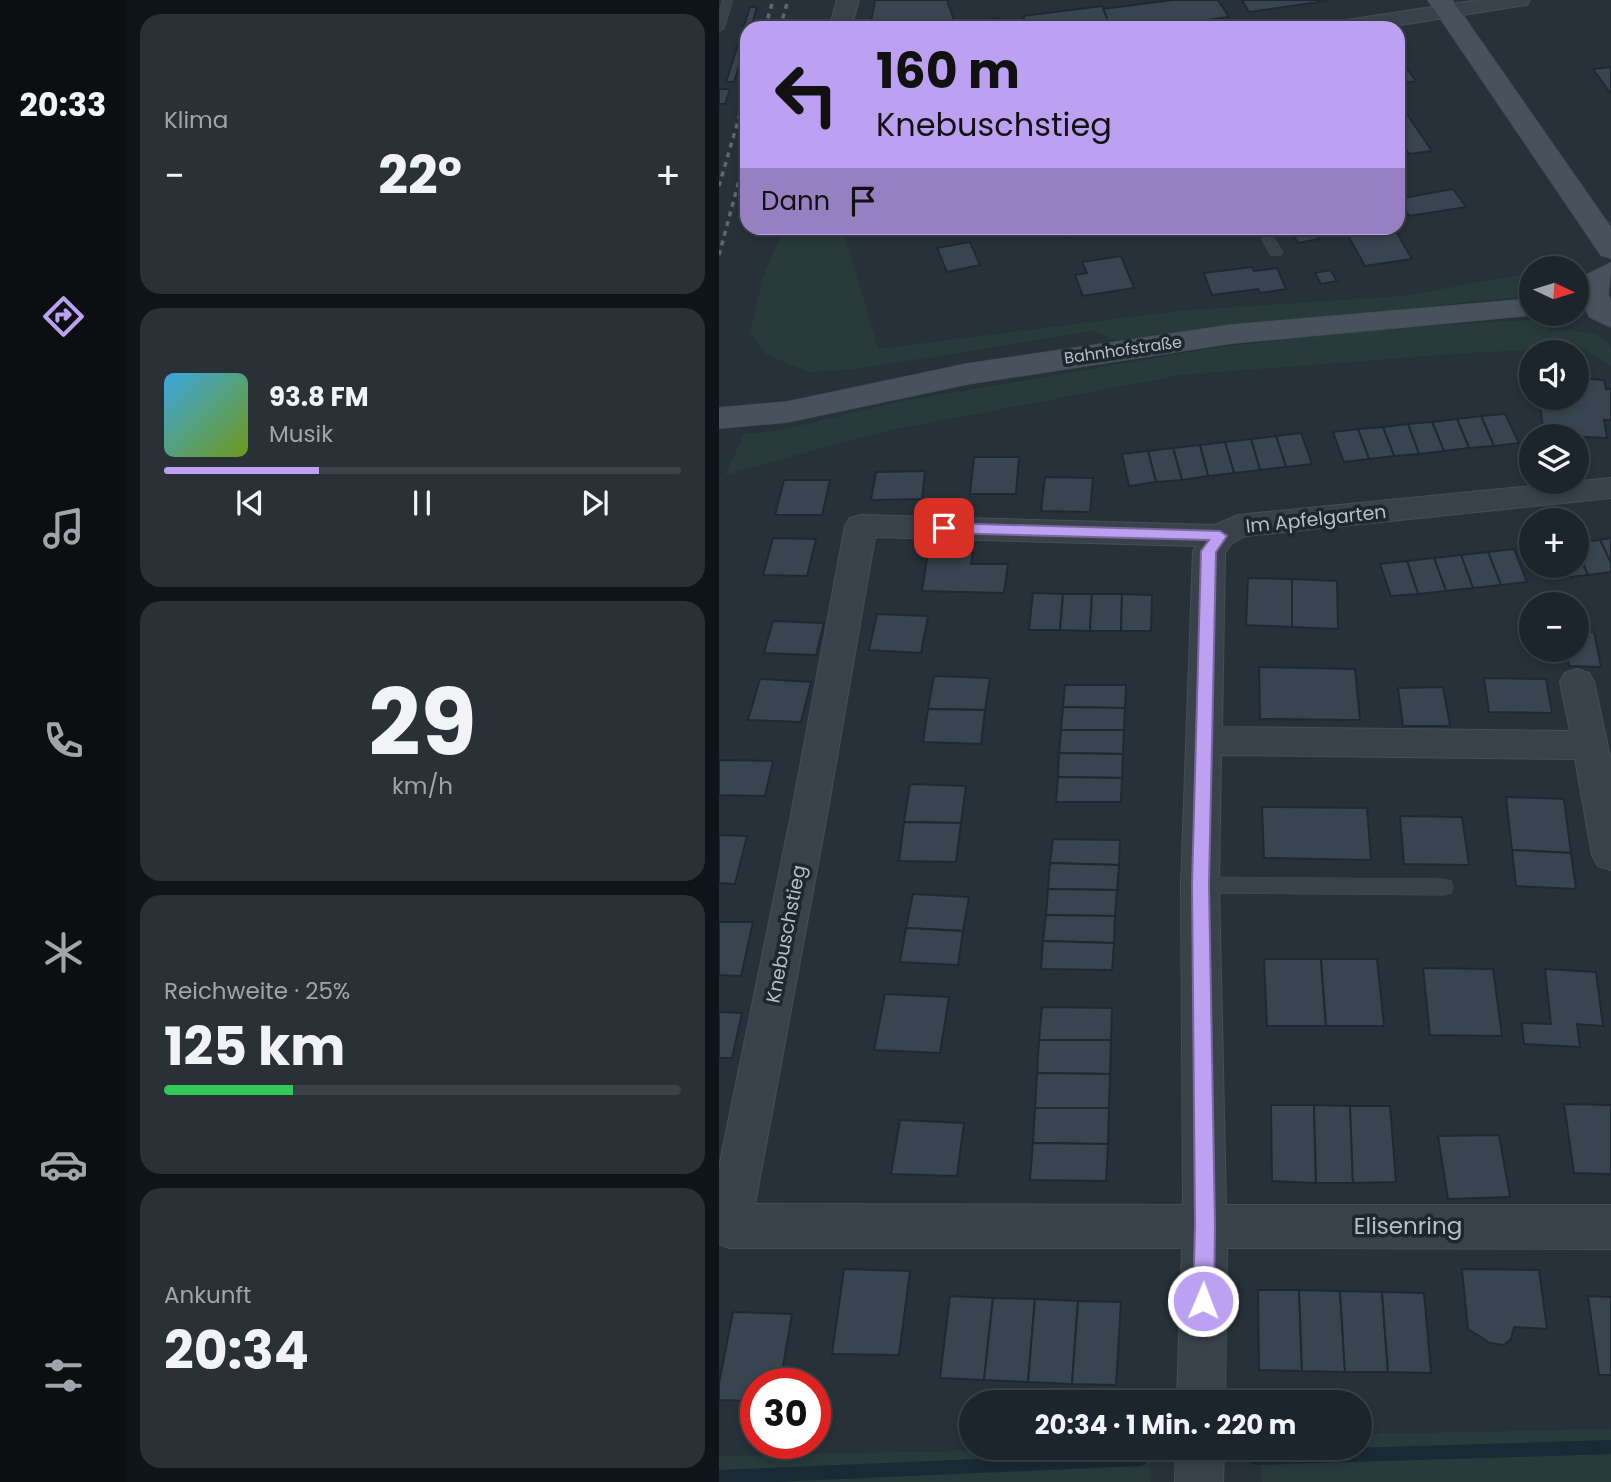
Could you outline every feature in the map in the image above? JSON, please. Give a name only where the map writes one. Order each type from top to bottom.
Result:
[{"type":"street","points":[[842,21],[848,0]]},
{"type":"street","points":[[1372,21],[1444,5],[1519,0]]},
{"type":"street","points":[[1444,5],[1611,249]]},
{"type":"street","points":[[1594,308],[1593,288],[1597,281],[1611,272]]},
{"type":"street","name":"Bahnhofstraße","points":[[719,418],[787,412],[967,374],[1219,336],[1519,310]]},
{"type":"street","name":"Im Apfelgarten","points":[[1201,1390],[1205,1225],[1200,885],[1209,551],[1220,536],[1238,526],[1611,488]]},
{"type":"street","name":"Knebuschstieg","points":[[1205,1225],[729,1226],[809,815],[861,526],[1220,536]]},
{"type":"street","points":[[1577,682],[1611,855]]},
{"type":"street","points":[[1203,741],[1590,745]]},
{"type":"street","name":"Elisenring","points":[[1205,1225],[1611,1227]]},
{"type":"street","points":[[1199,1482],[1200,1460]]},
{"type":"lane","points":[[719,29],[728,0]]},
{"type":"lane","points":[[1266,235],[1276,251]]},
{"type":"lane","points":[[1200,885],[1443,887]]},
{"type":"shaded area","points":[[781,235],[845,235],[878,349],[1177,311],[1402,296],[1519,275],[1519,297],[1115,340],[1094,331],[857,369],[809,372],[767,355],[750,334],[763,277]]},
{"type":"shaded area","points":[[1519,320],[1519,326],[1547,326],[1550,330],[1594,334],[1608,342],[1611,349],[1611,366],[1589,353],[1589,340],[1519,340],[1519,351],[1181,375],[877,433],[725,475],[744,434],[781,430],[892,403],[1213,348],[1375,329]]},
{"type":"shaded area","points":[[1611,1429],[1611,1482],[1262,1482],[1260,1460],[1372,1460],[1372,1434]]},
{"type":"shaded area","points":[[959,1451],[959,1460],[1150,1460],[1151,1482],[719,1482],[719,1456],[740,1456],[740,1459],[831,1459],[831,1454]]},
{"type":"building","points":[[875,0],[947,0],[954,21],[871,21]]},
{"type":"building","points":[[1173,0],[1218,0],[1229,17],[1200,21],[1108,21],[1102,9]]},
{"type":"building","points":[[1242,0],[1325,0],[1326,1],[1249,12]]},
{"type":"building","points":[[1102,6],[1108,21],[1026,21],[1023,16]]},
{"type":"building","points":[[750,7],[757,7],[753,21],[746,21]]},
{"type":"building","points":[[1000,18],[1001,21],[978,21]]},
{"type":"building","points":[[740,38],[740,63],[734,82],[726,82]]},
{"type":"building","points":[[1405,66],[1416,81],[1405,83]]},
{"type":"building","points":[[1611,67],[1611,94],[1593,69]]},
{"type":"building","points":[[719,89],[730,89],[725,104],[719,104]]},
{"type":"building","points":[[1405,111],[1432,151],[1409,154],[1405,148]]},
{"type":"building","points":[[1453,189],[1466,207],[1409,216],[1405,210],[1405,198]]},
{"type":"building","points":[[1293,235],[1316,235],[1319,239],[1298,243]]},
{"type":"building","points":[[1348,235],[1398,235],[1412,259],[1365,266]]},
{"type":"building","points":[[970,242],[980,265],[947,272],[937,248]]},
{"type":"building","points":[[1121,256],[1134,288],[1083,296],[1075,275],[1087,273],[1082,262]]},
{"type":"building","points":[[1252,267],[1254,271],[1277,268],[1286,289],[1260,293],[1258,289],[1212,295],[1204,273]]},
{"type":"building","points":[[1330,270],[1337,281],[1321,284],[1315,273]]},
{"type":"building","points":[[1589,379],[1604,380],[1606,389],[1611,389],[1611,420],[1604,420],[1607,438],[1589,437],[1589,424],[1543,424],[1541,410],[1589,410]]},
{"type":"building","points":[[1505,414],[1519,443],[1494,446],[1481,416]]},
{"type":"building","points":[[1481,416],[1494,446],[1469,448],[1457,419]]},
{"type":"building","points":[[1457,419],[1469,448],[1444,451],[1432,422]]},
{"type":"building","points":[[1432,422],[1444,451],[1419,454],[1408,424]]},
{"type":"building","points":[[1408,424],[1419,454],[1394,456],[1383,427]]},
{"type":"building","points":[[1383,427],[1394,456],[1369,459],[1358,429]]},
{"type":"building","points":[[1358,429],[1369,459],[1344,462],[1333,432]]},
{"type":"building","points":[[1301,433],[1312,464],[1286,467],[1276,436]]},
{"type":"building","points":[[1276,436],[1286,467],[1260,470],[1251,439]]},
{"type":"building","points":[[1251,439],[1260,470],[1234,473],[1225,442]]},
{"type":"building","points":[[1225,442],[1234,473],[1208,476],[1200,445]]},
{"type":"building","points":[[1200,445],[1208,476],[1182,480],[1173,448]]},
{"type":"building","points":[[1173,448],[1182,480],[1156,482],[1148,451]]},
{"type":"building","points":[[1148,451],[1156,482],[1129,486],[1122,454]]},
{"type":"building","points":[[974,457],[1019,457],[1016,494],[970,494]]},
{"type":"building","points":[[925,471],[922,499],[871,500],[876,472]]},
{"type":"building","points":[[1045,477],[1093,478],[1090,512],[1041,511]]},
{"type":"building","points":[[784,480],[830,480],[822,515],[775,515]]},
{"type":"building","points":[[773,538],[816,539],[807,576],[763,575]]},
{"type":"building","points":[[1611,538],[1611,563],[1600,540]]},
{"type":"building","points":[[1600,540],[1611,563],[1611,572],[1589,575],[1589,541]]},
{"type":"building","points":[[1514,549],[1519,562],[1519,578],[1525,578],[1527,582],[1501,585],[1488,552]]},
{"type":"building","points":[[928,552],[973,553],[971,564],[1008,564],[1004,593],[922,591]]},
{"type":"building","points":[[1488,552],[1501,585],[1473,588],[1461,555]]},
{"type":"building","points":[[1461,555],[1473,588],[1446,591],[1434,558]]},
{"type":"building","points":[[1434,558],[1446,591],[1418,594],[1407,561]]},
{"type":"building","points":[[1407,561],[1418,594],[1391,596],[1380,564]]},
{"type":"building","points":[[1248,578],[1292,579],[1292,627],[1246,625]]},
{"type":"building","points":[[1292,579],[1337,581],[1338,629],[1292,627]]},
{"type":"building","points":[[1033,593],[1063,594],[1060,630],[1029,630]]},
{"type":"building","points":[[1063,594],[1092,594],[1090,631],[1060,630]]},
{"type":"building","points":[[1092,594],[1122,594],[1121,631],[1090,631]]},
{"type":"building","points":[[1122,594],[1152,595],[1151,631],[1121,631]]},
{"type":"building","points":[[877,614],[928,616],[921,653],[869,650]]},
{"type":"building","points":[[773,621],[824,623],[816,655],[764,653]]},
{"type":"building","points":[[1589,632],[1594,632],[1601,667],[1569,666],[1568,662],[1589,662]]},
{"type":"building","points":[[1259,667],[1355,669],[1360,720],[1260,719]]},
{"type":"building","points":[[934,676],[990,678],[985,710],[928,709]]},
{"type":"building","points":[[1484,678],[1546,679],[1552,713],[1489,712]]},
{"type":"building","points":[[760,679],[811,682],[801,722],[748,720]]},
{"type":"building","points":[[1065,685],[1126,685],[1125,708],[1063,707]]},
{"type":"building","points":[[1443,687],[1450,726],[1403,726],[1398,688]]},
{"type":"building","points":[[1063,707],[1125,708],[1124,730],[1061,730]]},
{"type":"building","points":[[928,709],[985,710],[981,744],[923,742]]},
{"type":"building","points":[[1061,730],[1124,730],[1123,754],[1059,753]]},
{"type":"building","points":[[1059,753],[1123,754],[1122,778],[1058,777]]},
{"type":"building","points":[[719,760],[773,761],[765,796],[719,795]]},
{"type":"building","points":[[1058,777],[1122,778],[1121,802],[1056,802]]},
{"type":"building","points":[[910,784],[966,786],[961,823],[904,822]]},
{"type":"building","points":[[1506,797],[1564,799],[1571,853],[1512,850]]},
{"type":"building","points":[[1262,807],[1367,808],[1371,860],[1264,858]]},
{"type":"building","points":[[1400,816],[1462,817],[1469,865],[1404,864]]},
{"type":"building","points":[[904,822],[961,823],[956,862],[899,861]]},
{"type":"building","points":[[719,835],[747,836],[735,884],[719,883]]},
{"type":"building","points":[[1053,839],[1120,840],[1119,865],[1050,863]]},
{"type":"building","points":[[1512,850],[1571,853],[1576,889],[1516,886]]},
{"type":"building","points":[[1050,863],[1119,865],[1117,890],[1048,889]]},
{"type":"building","points":[[1048,889],[1117,890],[1115,916],[1046,915]]},
{"type":"building","points":[[913,894],[969,897],[963,931],[906,928]]},
{"type":"building","points":[[1046,915],[1115,916],[1114,943],[1043,941]]},
{"type":"building","points":[[719,922],[753,922],[741,976],[719,975]]},
{"type":"building","points":[[906,928],[963,931],[958,965],[900,962]]},
{"type":"building","points":[[1043,941],[1114,943],[1112,970],[1041,969]]},
{"type":"building","points":[[1264,959],[1321,959],[1326,1026],[1267,1026]]},
{"type":"building","points":[[1321,959],[1377,959],[1384,1026],[1326,1026]]},
{"type":"building","points":[[1423,968],[1493,969],[1502,1036],[1430,1035]]},
{"type":"building","points":[[1545,969],[1596,972],[1603,1026],[1577,1024],[1580,1047],[1524,1044],[1522,1023],[1551,1024]]},
{"type":"building","points":[[885,994],[949,997],[940,1053],[874,1050]]},
{"type":"building","points":[[1042,1007],[1112,1008],[1111,1040],[1039,1040]]},
{"type":"building","points":[[719,1012],[742,1013],[732,1058],[719,1058]]},
{"type":"building","points":[[1039,1040],[1111,1040],[1110,1074],[1037,1073]]},
{"type":"building","points":[[1037,1073],[1110,1074],[1109,1108],[1035,1108]]},
{"type":"building","points":[[1564,1104],[1611,1105],[1611,1174],[1574,1173]]},
{"type":"building","points":[[1271,1105],[1314,1105],[1316,1183],[1272,1181]]},
{"type":"building","points":[[1314,1105],[1350,1106],[1353,1183],[1316,1183]]},
{"type":"building","points":[[1350,1106],[1390,1106],[1396,1182],[1353,1183]]},
{"type":"building","points":[[1035,1108],[1109,1108],[1108,1144],[1033,1143]]},
{"type":"building","points":[[900,1120],[964,1123],[957,1176],[891,1174]]},
{"type":"building","points":[[1499,1135],[1510,1197],[1448,1199],[1438,1136]]},
{"type":"building","points":[[1033,1143],[1108,1144],[1106,1181],[1030,1180]]},
{"type":"building","points":[[844,1269],[910,1271],[899,1355],[832,1354]]},
{"type":"building","points":[[1462,1269],[1539,1270],[1547,1329],[1514,1327],[1511,1339],[1504,1345],[1490,1343],[1468,1329]]},
{"type":"building","points":[[1258,1290],[1299,1290],[1302,1371],[1259,1370]]},
{"type":"building","points":[[1299,1290],[1340,1291],[1345,1372],[1302,1371]]},
{"type":"building","points":[[1340,1291],[1382,1292],[1388,1372],[1345,1372]]},
{"type":"building","points":[[1382,1292],[1424,1293],[1431,1373],[1388,1372]]},
{"type":"building","points":[[950,1296],[993,1298],[984,1380],[940,1378]]},
{"type":"building","points":[[1588,1296],[1611,1297],[1611,1375],[1599,1375]]},
{"type":"building","points":[[993,1298],[1035,1299],[1028,1382],[984,1380]]},
{"type":"building","points":[[1035,1299],[1078,1301],[1072,1384],[1028,1382]]},
{"type":"building","points":[[1078,1301],[1121,1302],[1116,1385],[1072,1384]]},
{"type":"building","points":[[733,1312],[792,1314],[783,1368],[740,1368],[740,1401],[719,1400],[719,1383]]},
{"type":"waterway","points":[[1372,1454],[1611,1447]]},
{"type":"waterway","points":[[719,1477],[1118,1460]]},
{"type":"railway","points":[[767,21],[773,0]]},
{"type":"railway","points":[[782,21],[788,0]]},
{"type":"railway","points":[[719,186],[740,114]]},
{"type":"railway","points":[[719,255],[740,177]]},
{"type":"route","points":[[944,528],[1220,536],[1209,551],[1203,741],[1200,885],[1205,1225],[1203,1301]]}]
